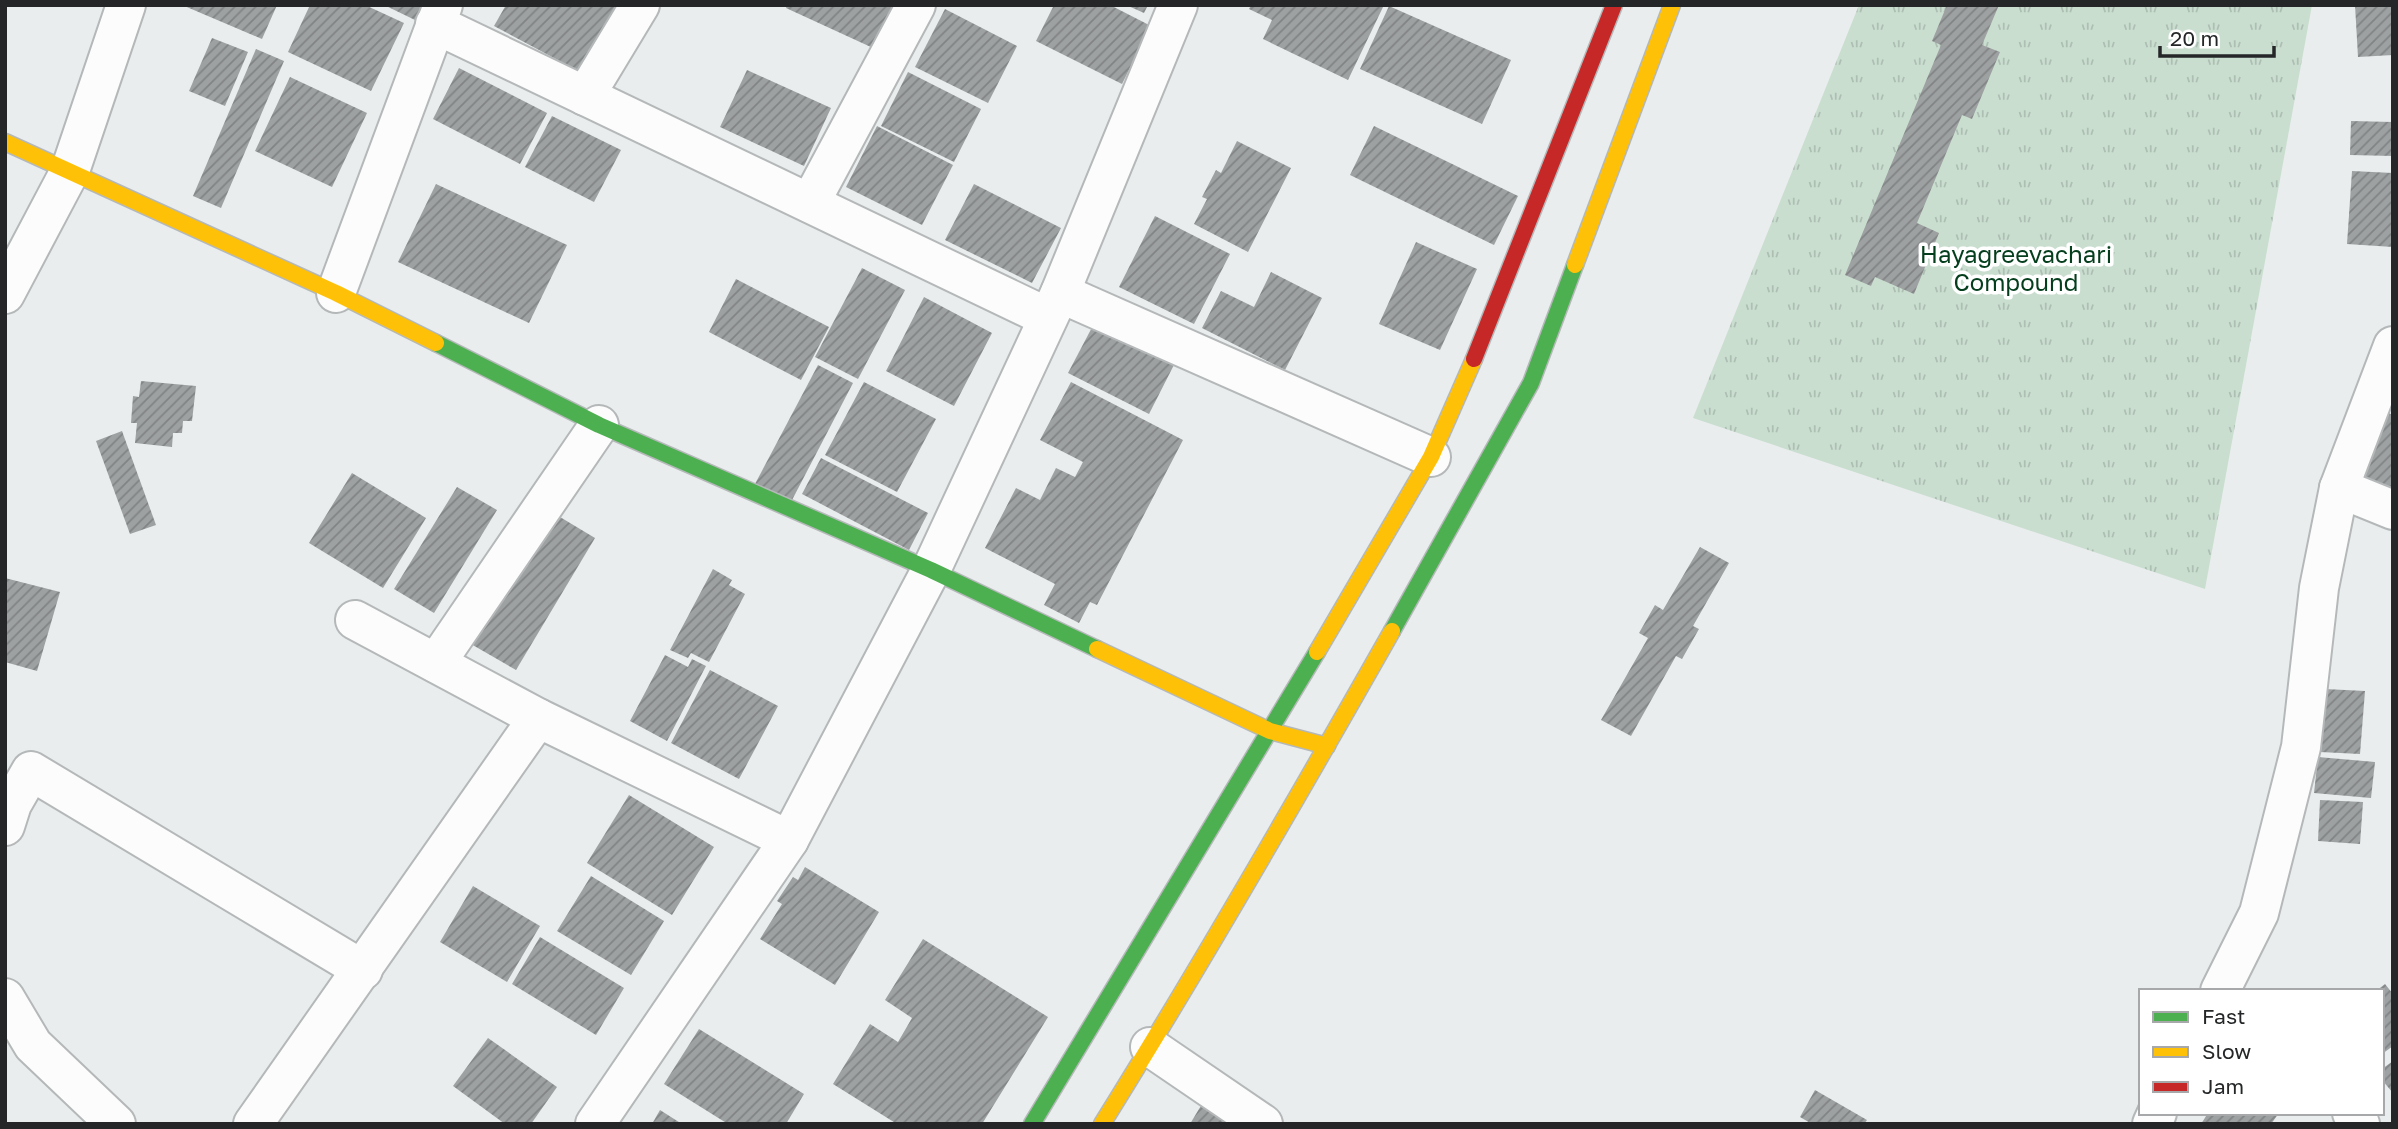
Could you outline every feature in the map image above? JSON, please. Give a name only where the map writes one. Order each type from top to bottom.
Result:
[{"type":"main road","points":[[1032,1124],[1270,731],[1431,457],[1479,349],[1614,5]]},
{"type":"main road","points":[[1102,1124],[1327,746],[1531,383],[1671,5]]},
{"type":"main road","points":[[5,142],[336,293],[599,425],[931,570],[1270,731],[1327,746]]},
{"type":"street","points":[[5,294],[70,172],[126,5]]},
{"type":"street","points":[[585,96],[640,5]]},
{"type":"street","points":[[810,204],[916,5]]},
{"type":"street","points":[[595,1124],[789,840],[931,570],[1054,305],[1178,5]]},
{"type":"street","points":[[336,293],[439,15],[585,96],[810,204],[1431,457]]},
{"type":"street","points":[[2221,989],[2259,913],[2301,747],[2319,588],[2339,488],[2393,346]]},
{"type":"street","points":[[436,663],[599,425]]},
{"type":"street","points":[[2339,488],[2393,510]]},
{"type":"street","points":[[355,620],[538,718],[789,840]]},
{"type":"street","points":[[253,1124],[538,718]]},
{"type":"street","points":[[5,826],[12,804],[31,771],[363,970]]},
{"type":"street","points":[[5,998],[33,1045],[116,1124]]},
{"type":"street","points":[[1150,1047],[1262,1124]]},
{"type":"green space","name":"Hayagreevachari Compound","points":[[1859,5],[2312,5],[2205,589],[1693,418]]},
{"type":"building","points":[[182,5],[277,5],[262,39]]},
{"type":"building","points":[[310,5],[365,5],[404,23],[371,91],[288,52]]},
{"type":"building","points":[[384,5],[422,5],[415,20]]},
{"type":"building","points":[[506,5],[619,5],[582,73],[494,26]]},
{"type":"building","points":[[787,5],[893,5],[873,48],[786,8]]},
{"type":"building","points":[[1054,5],[1110,5],[1151,26],[1122,84],[1036,41]]},
{"type":"building","points":[[1126,5],[1148,5],[1144,13]]},
{"type":"building","points":[[1251,5],[1384,5],[1348,80],[1263,39],[1272,20],[1249,9]]},
{"type":"building","points":[[1947,5],[1999,5],[1982,45],[2000,52],[1972,119],[1962,115],[1917,223],[1939,233],[1914,294],[1875,277],[1871,286],[1845,275],[1941,45],[1932,41]]},
{"type":"building","points":[[2355,5],[2393,5],[2393,55],[2358,57]]},
{"type":"building","points":[[1389,6],[1511,60],[1482,124],[1360,69]]},
{"type":"building","points":[[945,9],[1017,46],[988,103],[915,67]]},
{"type":"building","points":[[212,38],[248,52],[225,106],[189,91]]},
{"type":"building","points":[[256,49],[284,61],[221,208],[193,196]]},
{"type":"building","points":[[459,68],[547,113],[520,164],[433,119]]},
{"type":"building","points":[[747,70],[831,108],[804,166],[720,127]]},
{"type":"building","points":[[908,72],[981,109],[954,162],[881,126]]},
{"type":"building","points":[[290,77],[367,113],[332,187],[255,151]]},
{"type":"building","points":[[552,116],[621,150],[594,202],[525,167]]},
{"type":"building","points":[[2351,121],[2393,122],[2393,156],[2350,155]]},
{"type":"building","points":[[877,126],[953,165],[922,225],[846,187]]},
{"type":"building","points":[[1374,126],[1518,196],[1494,245],[1350,175]]},
{"type":"building","points":[[1237,141],[1291,168],[1248,252],[1194,224],[1207,199],[1202,197],[1216,170],[1221,173]]},
{"type":"building","points":[[2352,171],[2393,173],[2393,247],[2347,244]]},
{"type":"building","points":[[436,184],[567,245],[529,323],[398,262]]},
{"type":"building","points":[[974,184],[1061,228],[1032,283],[945,240]]},
{"type":"building","points":[[1155,216],[1230,254],[1194,324],[1119,287]]},
{"type":"building","points":[[1416,242],[1477,269],[1440,350],[1379,324]]},
{"type":"building","points":[[862,268],[905,290],[858,379],[815,357]]},
{"type":"building","points":[[1271,272],[1322,298],[1285,370],[1202,328],[1221,291],[1254,307]]},
{"type":"building","points":[[736,279],[829,327],[801,380],[709,332]]},
{"type":"building","points":[[924,297],[992,333],[954,406],[886,371]]},
{"type":"building","points":[[1098,316],[1178,357],[1149,414],[1068,373]]},
{"type":"building","points":[[818,365],[853,383],[791,502],[755,484]]},
{"type":"building","points":[[141,381],[196,386],[192,421],[183,421],[182,433],[173,433],[172,447],[135,443],[137,423],[131,423],[133,396],[139,397]]},
{"type":"building","points":[[864,382],[936,419],[897,492],[825,455]]},
{"type":"building","points":[[1071,382],[1183,440],[1097,605],[1090,602],[1079,623],[1044,605],[1055,584],[985,548],[1016,488],[1040,500],[1056,468],[1075,477],[1083,462],[1040,440]]},
{"type":"building","points":[[2386,412],[2393,415],[2393,498],[2357,485]]},
{"type":"building","points":[[122,431],[156,525],[130,534],[96,441]]},
{"type":"building","points":[[821,458],[928,513],[909,550],[802,494]]},
{"type":"building","points":[[352,473],[426,518],[383,588],[309,543]]},
{"type":"building","points":[[457,487],[497,510],[434,613],[394,589]]},
{"type":"building","points":[[550,511],[595,538],[516,670],[471,644]]},
{"type":"building","points":[[1700,547],[1729,563],[1693,626],[1699,629],[1682,659],[1676,656],[1631,736],[1601,720],[1648,638],[1639,633],[1655,605],[1663,610]]},
{"type":"building","points":[[713,569],[732,580],[729,585],[745,594],[709,662],[691,653],[688,658],[670,650]]},
{"type":"building","points":[[5,578],[60,592],[37,671],[5,662]]},
{"type":"building","points":[[665,655],[688,667],[692,659],[706,666],[667,741],[630,721]]},
{"type":"building","points":[[710,670],[778,706],[739,779],[671,743]]},
{"type":"building","points":[[2325,689],[2365,691],[2360,754],[2320,752]]},
{"type":"building","points":[[2318,757],[2375,762],[2371,798],[2314,793]]},
{"type":"building","points":[[629,795],[714,847],[672,915],[587,863]]},
{"type":"building","points":[[2320,800],[2363,802],[2360,844],[2318,841]]},
{"type":"building","points":[[805,867],[879,912],[835,985],[760,939],[782,904],[777,901],[793,877],[798,880]]},
{"type":"building","points":[[591,876],[664,921],[631,975],[557,931]]},
{"type":"building","points":[[473,886],[540,926],[507,982],[440,942]]},
{"type":"building","points":[[540,937],[624,988],[596,1035],[512,984]]},
{"type":"building","points":[[923,939],[1048,1017],[982,1124],[897,1124],[833,1084],[870,1024],[898,1042],[912,1018],[885,1000]]},
{"type":"building","points":[[2385,984],[2393,994],[2393,1046],[2384,1053],[2384,989],[2379,989]]},
{"type":"building","points":[[699,1029],[804,1094],[786,1124],[728,1124],[664,1084]]},
{"type":"building","points":[[488,1038],[557,1087],[531,1124],[505,1124],[453,1086]]},
{"type":"building","points":[[2393,1061],[2393,1093],[2384,1082],[2384,1068]]},
{"type":"building","points":[[1815,1090],[1867,1120],[1864,1124],[1812,1124],[1800,1117]]},
{"type":"building","points":[[1205,1099],[1246,1124],[1190,1124]]},
{"type":"building","points":[[660,1110],[682,1124],[652,1124]]},
{"type":"building","points":[[2207,1115],[2278,1115],[2271,1124],[2201,1124]]},
{"type":"traffic: fast","points":[[1392,631],[1531,383],[1575,265]]},
{"type":"traffic: fast","points":[[436,343],[599,425],[931,570],[1097,649]]},
{"type":"traffic: fast","points":[[1032,1124],[1317,652]]},
{"type":"traffic: slow","points":[[1575,265],[1672,5]]},
{"type":"traffic: slow","points":[[5,142],[336,293],[436,343]]},
{"type":"traffic: slow","points":[[1317,652],[1431,457],[1474,359]]},
{"type":"traffic: slow","points":[[1102,1124],[1250,879],[1392,631]]},
{"type":"traffic: slow","points":[[1097,649],[1270,731],[1327,746]]},
{"type":"traffic: jam","points":[[1474,359],[1614,5]]}]
